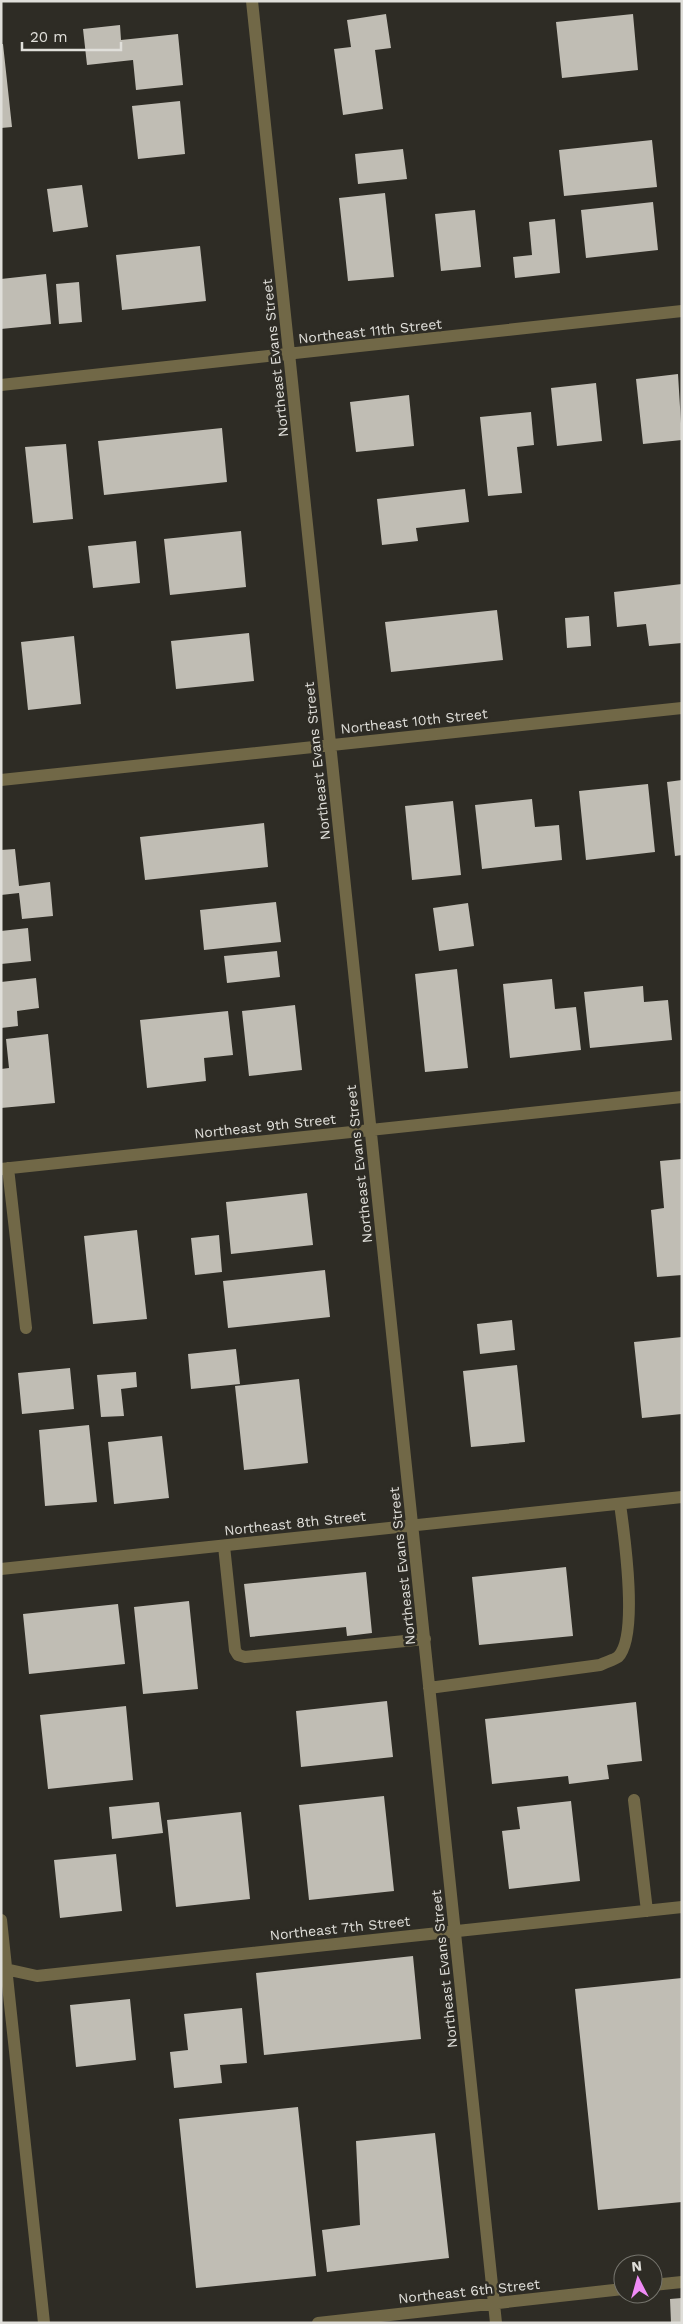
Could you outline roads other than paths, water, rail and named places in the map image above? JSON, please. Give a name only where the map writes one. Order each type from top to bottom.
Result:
[{"type":"street","name":"Northeast Evans Street","points":[[252,1],[496,2323]]},
{"type":"street","name":"Northeast 11th Street","points":[[1,384],[289,355],[682,311]]},
{"type":"street","name":"Northeast 10th Street","points":[[1,780],[682,708]]},
{"type":"street","name":"Northeast 9th Street","points":[[5,1169],[682,1097]]},
{"type":"street","points":[[5,1169],[26,1328]]},
{"type":"street","name":"Northeast 8th Street","points":[[1,1569],[682,1497]]},
{"type":"street","points":[[429,1688],[600,1665],[618,1657],[628,1638],[628,1564],[620,1504]]},
{"type":"street","points":[[224,1546],[235,1650],[238,1655],[245,1657],[425,1640]]},
{"type":"street","points":[[634,1800],[647,1911]]},
{"type":"street","name":"Northeast 7th Street","points":[[4,1969],[37,1976],[682,1907]]},
{"type":"street","points":[[1,1920],[4,1969],[44,2323]]},
{"type":"street","points":[[663,2284],[682,2282]]},
{"type":"street","name":"Northeast 6th Street","points":[[318,2323],[613,2290]]}]
